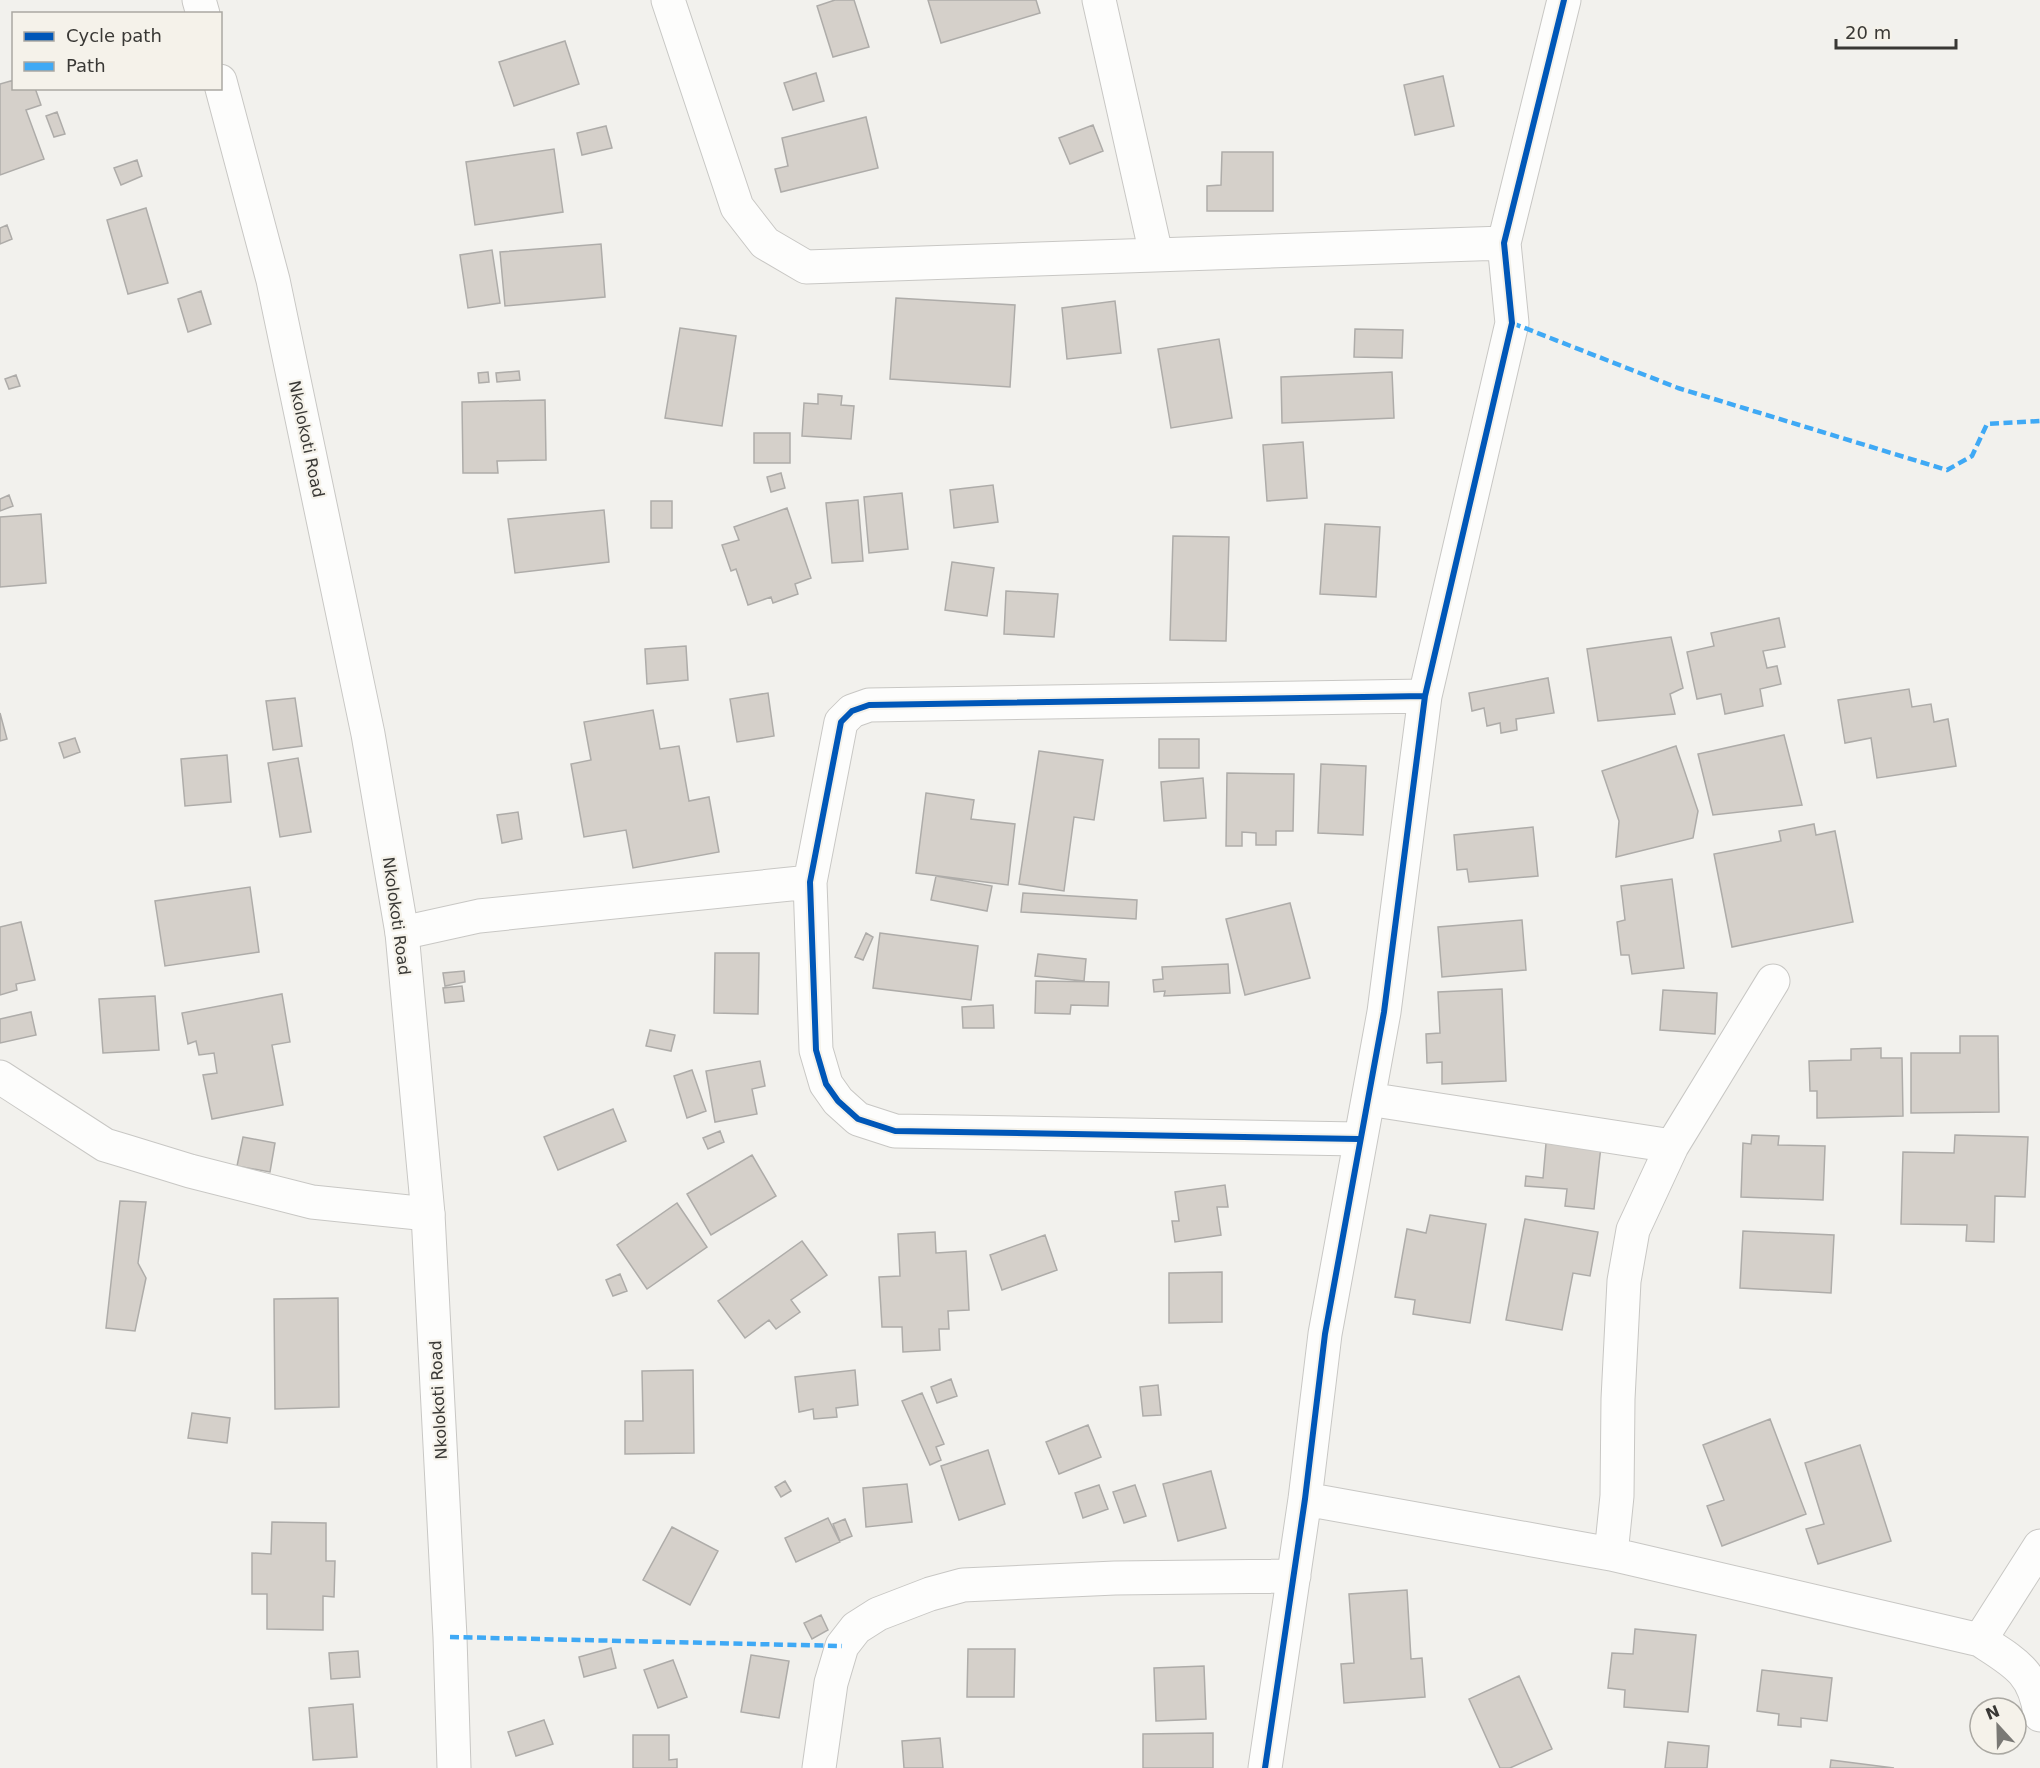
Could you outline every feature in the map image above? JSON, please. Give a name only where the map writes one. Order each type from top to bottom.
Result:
[{"type":"street","points":[[668,0],[737,207],[765,243],[806,267],[1504,243]]},
{"type":"street","points":[[1099,0],[1156,255]]},
{"type":"street","points":[[1265,1768],[1305,1499],[1325,1334],[1384,1012],[1425,696],[1512,323],[1504,243],[1564,0]]},
{"type":"street","name":"Nkolokoti Road","points":[[222,89],[273,280],[368,734],[402,933],[428,1214],[450,1637],[454,1768]]},
{"type":"street","points":[[1359,1139],[895,1131],[858,1119],[838,1101],[826,1084],[816,1050],[810,882],[841,722],[852,711],[869,705],[1425,696]]},
{"type":"street","points":[[402,933],[480,916],[810,882]]},
{"type":"street","points":[[1611,1554],[1617,1496],[1618,1399],[1624,1281],[1633,1230],[1672,1146],[1773,981]]},
{"type":"street","points":[[0,1077],[105,1145],[190,1171],[312,1202],[428,1214]]},
{"type":"street","points":[[1368,1099],[1672,1146]]},
{"type":"street","points":[[1305,1499],[1611,1554],[1980,1640],[2010,1659],[2028,1676],[2038,1700],[2040,1715]]},
{"type":"street","points":[[1980,1640],[2040,1546]]},
{"type":"street","points":[[819,1768],[831,1683],[842,1646],[856,1628],[878,1614],[930,1594],[963,1585],[1115,1578],[1294,1576]]},
{"type":"building","points":[[835,0],[854,0],[869,47],[833,57],[817,6]]},
{"type":"building","points":[[928,0],[1036,0],[1040,13],[941,43]]},
{"type":"building","points":[[565,41],[579,84],[514,106],[499,62]]},
{"type":"building","points":[[816,73],[824,101],[793,110],[784,83]]},
{"type":"building","points":[[1443,76],[1454,126],[1415,135],[1404,85]]},
{"type":"building","points":[[12,81],[12,90],[36,90],[41,105],[26,110],[44,159],[0,175],[0,84]]},
{"type":"building","points":[[57,112],[65,134],[54,137],[46,116]]},
{"type":"building","points":[[866,117],[878,168],[781,192],[775,169],[788,166],[782,138]]},
{"type":"building","points":[[1093,125],[1103,151],[1070,164],[1059,138]]},
{"type":"building","points":[[606,126],[612,148],[582,155],[577,133]]},
{"type":"building","points":[[554,149],[563,212],[475,225],[466,162]]},
{"type":"building","points":[[1222,152],[1273,152],[1273,211],[1207,211],[1207,186],[1221,185]]},
{"type":"building","points":[[137,160],[142,176],[121,185],[114,168]]},
{"type":"building","points":[[146,208],[168,283],[128,294],[107,220]]},
{"type":"building","points":[[7,225],[12,239],[0,244],[0,228]]},
{"type":"building","points":[[601,244],[605,297],[505,306],[500,252]]},
{"type":"building","points":[[492,250],[500,303],[468,308],[460,255]]},
{"type":"building","points":[[201,291],[211,324],[188,332],[178,299]]},
{"type":"building","points":[[896,298],[1015,305],[1010,387],[890,379]]},
{"type":"building","points":[[1115,301],[1121,353],[1067,359],[1062,308]]},
{"type":"building","points":[[680,328],[736,336],[722,426],[665,418]]},
{"type":"building","points":[[1355,329],[1403,330],[1402,358],[1354,357]]},
{"type":"building","points":[[1219,339],[1232,418],[1171,428],[1158,349]]},
{"type":"building","points":[[519,371],[520,380],[497,382],[496,373]]},
{"type":"building","points":[[488,372],[489,382],[479,383],[478,373]]},
{"type":"building","points":[[1392,372],[1394,418],[1282,423],[1281,377]]},
{"type":"building","points":[[16,375],[20,386],[9,389],[5,379]]},
{"type":"building","points":[[818,394],[842,396],[841,405],[854,406],[851,439],[802,436],[804,403],[818,404]]},
{"type":"building","points":[[545,400],[546,460],[497,461],[498,473],[463,473],[462,402]]},
{"type":"building","points":[[754,433],[790,433],[790,463],[754,463]]},
{"type":"building","points":[[1303,442],[1307,498],[1267,501],[1263,445]]},
{"type":"building","points":[[781,473],[785,488],[771,492],[767,477]]},
{"type":"building","points":[[993,485],[998,522],[954,528],[950,490]]},
{"type":"building","points":[[902,493],[908,549],[869,553],[864,497]]},
{"type":"building","points":[[9,495],[13,506],[0,511],[0,499]]},
{"type":"building","points":[[858,500],[863,561],[832,563],[826,503]]},
{"type":"building","points":[[651,501],[672,501],[672,528],[651,528]]},
{"type":"building","points":[[787,508],[811,578],[795,584],[798,594],[773,603],[771,597],[748,605],[736,569],[731,571],[722,545],[739,540],[734,527]]},
{"type":"building","points":[[604,510],[609,562],[515,573],[508,519]]},
{"type":"building","points":[[41,514],[46,583],[0,587],[0,517]]},
{"type":"building","points":[[1325,524],[1380,527],[1376,597],[1320,594]]},
{"type":"building","points":[[1173,536],[1229,537],[1226,641],[1170,640]]},
{"type":"building","points":[[952,562],[994,568],[987,616],[945,610]]},
{"type":"building","points":[[1006,591],[1058,594],[1054,637],[1004,634]]},
{"type":"building","points":[[1779,618],[1785,647],[1763,651],[1767,668],[1777,666],[1781,684],[1760,689],[1763,706],[1725,714],[1721,694],[1697,699],[1687,652],[1714,646],[1711,633]]},
{"type":"building","points":[[1671,637],[1683,688],[1670,694],[1675,714],[1598,721],[1587,649]]},
{"type":"building","points":[[686,646],[688,680],[647,684],[645,649]]},
{"type":"building","points":[[1548,678],[1554,713],[1516,719],[1517,730],[1501,733],[1500,723],[1487,726],[1484,708],[1472,711],[1469,693]]},
{"type":"building","points":[[1909,689],[1912,707],[1931,704],[1934,722],[1948,719],[1956,766],[1877,778],[1871,738],[1845,743],[1838,700]]},
{"type":"building","points":[[768,693],[774,736],[737,742],[730,699]]},
{"type":"building","points":[[295,698],[302,746],[273,750],[266,701]]},
{"type":"building","points":[[653,710],[660,749],[679,746],[689,801],[709,797],[719,852],[633,868],[626,830],[584,837],[571,764],[591,760],[584,722]]},
{"type":"building","points":[[0,713],[7,739],[0,741]]},
{"type":"building","points":[[1784,735],[1802,805],[1713,815],[1698,754]]},
{"type":"building","points":[[75,738],[80,752],[64,758],[59,743]]},
{"type":"building","points":[[1159,739],[1199,739],[1199,768],[1159,768]]},
{"type":"building","points":[[1676,746],[1698,811],[1693,838],[1616,857],[1619,821],[1602,771]]},
{"type":"building","points":[[1039,751],[1103,760],[1094,820],[1074,817],[1064,891],[1019,884]]},
{"type":"building","points":[[227,755],[231,802],[185,806],[181,759]]},
{"type":"building","points":[[298,758],[311,832],[280,837],[268,763]]},
{"type":"building","points":[[1321,764],[1366,766],[1363,835],[1318,833]]},
{"type":"building","points":[[1227,773],[1294,774],[1293,831],[1276,831],[1276,845],[1256,845],[1256,833],[1242,832],[1242,846],[1226,846]]},
{"type":"building","points":[[1203,778],[1206,818],[1164,821],[1161,782]]},
{"type":"building","points":[[926,793],[974,800],[971,819],[1015,824],[1008,885],[916,873]]},
{"type":"building","points":[[518,812],[522,839],[502,843],[497,815]]},
{"type":"building","points":[[1814,824],[1816,835],[1835,831],[1853,922],[1732,947],[1714,854],[1781,841],[1779,831]]},
{"type":"building","points":[[1533,827],[1538,876],[1469,882],[1467,869],[1457,870],[1454,835]]},
{"type":"building","points":[[936,876],[992,886],[987,911],[931,900]]},
{"type":"building","points":[[1672,879],[1684,968],[1632,974],[1629,955],[1621,955],[1617,922],[1625,920],[1621,886]]},
{"type":"building","points":[[250,887],[259,952],[165,966],[155,901]]},
{"type":"building","points":[[1023,893],[1137,900],[1136,919],[1021,912]]},
{"type":"building","points":[[1290,903],[1310,978],[1245,995],[1226,919]]},
{"type":"building","points":[[1522,920],[1526,970],[1442,977],[1438,927]]},
{"type":"building","points":[[21,922],[35,980],[16,984],[17,990],[0,995],[0,927]]},
{"type":"building","points":[[866,933],[873,937],[863,960],[855,957]]},
{"type":"building","points":[[880,933],[978,946],[971,1000],[873,988]]},
{"type":"building","points":[[715,953],[759,953],[758,1014],[714,1013]]},
{"type":"building","points":[[1038,954],[1086,959],[1084,981],[1035,976]]},
{"type":"building","points":[[1228,964],[1230,993],[1164,996],[1165,991],[1154,992],[1153,980],[1163,979],[1162,967]]},
{"type":"building","points":[[464,971],[465,982],[445,986],[443,973]]},
{"type":"building","points":[[1036,981],[1109,982],[1108,1006],[1071,1005],[1070,1014],[1035,1013]]},
{"type":"building","points":[[462,986],[464,1001],[445,1003],[443,988]]},
{"type":"building","points":[[1502,989],[1506,1081],[1442,1084],[1442,1062],[1427,1063],[1426,1034],[1440,1033],[1438,992]]},
{"type":"building","points":[[1663,990],[1717,993],[1715,1034],[1660,1030]]},
{"type":"building","points":[[282,994],[290,1042],[272,1045],[283,1105],[212,1119],[203,1075],[217,1073],[214,1053],[199,1055],[196,1041],[188,1044],[182,1013]]},
{"type":"building","points":[[155,996],[159,1050],[103,1053],[99,999]]},
{"type":"building","points":[[993,1005],[994,1028],[963,1028],[962,1007]]},
{"type":"building","points":[[31,1012],[36,1035],[0,1043],[0,1019]]},
{"type":"building","points":[[650,1030],[675,1035],[671,1051],[646,1046]]},
{"type":"building","points":[[1960,1036],[1998,1036],[1999,1112],[1911,1113],[1911,1053],[1960,1053]]},
{"type":"building","points":[[1881,1048],[1881,1058],[1902,1058],[1903,1116],[1817,1118],[1817,1091],[1810,1091],[1809,1061],[1851,1060],[1851,1049]]},
{"type":"building","points":[[760,1061],[765,1086],[752,1089],[757,1114],[715,1122],[706,1071]]},
{"type":"building","points":[[692,1070],[706,1111],[687,1118],[674,1076]]},
{"type":"building","points":[[613,1109],[626,1141],[558,1170],[544,1137]]},
{"type":"building","points":[[720,1131],[724,1142],[708,1149],[703,1138]]},
{"type":"building","points":[[1547,1132],[1602,1137],[1594,1209],[1565,1206],[1567,1189],[1525,1186],[1526,1176],[1543,1178]]},
{"type":"building","points":[[1752,1135],[1779,1136],[1778,1145],[1825,1146],[1823,1200],[1741,1197],[1743,1143],[1751,1144]]},
{"type":"building","points":[[1955,1135],[2028,1137],[2025,1197],[1995,1196],[1994,1242],[1966,1241],[1967,1225],[1901,1224],[1903,1152],[1954,1153]]},
{"type":"building","points":[[243,1137],[275,1143],[270,1172],[237,1166]]},
{"type":"building","points":[[752,1155],[776,1196],[711,1235],[687,1194]]},
{"type":"building","points":[[1225,1185],[1228,1207],[1217,1207],[1221,1235],[1175,1242],[1172,1221],[1179,1221],[1175,1192]]},
{"type":"building","points":[[120,1201],[146,1202],[138,1263],[146,1278],[135,1331],[106,1328]]},
{"type":"building","points":[[677,1203],[707,1247],[647,1289],[617,1245]]},
{"type":"building","points":[[1430,1215],[1486,1224],[1470,1323],[1413,1314],[1415,1300],[1395,1297],[1407,1229],[1426,1233]]},
{"type":"building","points":[[1525,1219],[1598,1232],[1590,1276],[1573,1273],[1562,1330],[1506,1320]]},
{"type":"building","points":[[1743,1231],[1834,1235],[1831,1293],[1740,1288]]},
{"type":"building","points":[[935,1232],[936,1253],[966,1251],[969,1310],[948,1311],[949,1329],[939,1329],[940,1350],[903,1352],[902,1327],[882,1327],[879,1277],[900,1276],[898,1234]]},
{"type":"building","points":[[1045,1235],[1057,1270],[1002,1290],[990,1255]]},
{"type":"building","points":[[802,1241],[827,1275],[791,1300],[800,1312],[776,1329],[769,1320],[745,1338],[718,1301]]},
{"type":"building","points":[[1222,1272],[1222,1322],[1169,1323],[1169,1273]]},
{"type":"building","points":[[620,1274],[627,1291],[613,1296],[606,1280]]},
{"type":"building","points":[[338,1298],[339,1407],[275,1409],[274,1299]]},
{"type":"building","points":[[693,1370],[694,1453],[625,1454],[625,1421],[643,1421],[642,1371]]},
{"type":"building","points":[[855,1370],[858,1405],[836,1408],[837,1417],[814,1419],[813,1409],[799,1412],[795,1377]]},
{"type":"building","points":[[951,1379],[957,1396],[937,1403],[931,1387]]},
{"type":"building","points":[[1158,1385],[1161,1415],[1143,1416],[1140,1387]]},
{"type":"building","points":[[922,1393],[944,1444],[936,1447],[941,1460],[930,1465],[902,1401]]},
{"type":"building","points":[[192,1413],[230,1418],[227,1443],[188,1438]]},
{"type":"building","points":[[1770,1419],[1806,1514],[1722,1546],[1707,1506],[1724,1500],[1703,1445]]},
{"type":"building","points":[[1088,1425],[1101,1457],[1059,1474],[1046,1442]]},
{"type":"building","points":[[1860,1445],[1891,1541],[1818,1564],[1806,1529],[1824,1524],[1805,1463]]},
{"type":"building","points":[[988,1450],[1005,1504],[959,1520],[941,1466]]},
{"type":"building","points":[[1211,1471],[1226,1528],[1178,1541],[1163,1484]]},
{"type":"building","points":[[785,1481],[791,1491],[781,1497],[775,1487]]},
{"type":"building","points":[[907,1484],[912,1522],[866,1527],[863,1488]]},
{"type":"building","points":[[1099,1485],[1108,1509],[1083,1518],[1075,1493]]},
{"type":"building","points":[[1135,1485],[1146,1516],[1124,1523],[1113,1492]]},
{"type":"building","points":[[828,1518],[840,1542],[796,1562],[785,1538]]},
{"type":"building","points":[[845,1519],[852,1536],[840,1541],[833,1524]]},
{"type":"building","points":[[272,1522],[326,1523],[326,1561],[335,1561],[334,1597],[323,1596],[323,1630],[267,1629],[267,1594],[252,1594],[252,1553],[271,1554]]},
{"type":"building","points":[[672,1527],[718,1551],[690,1605],[643,1580]]},
{"type":"building","points":[[1407,1590],[1411,1659],[1422,1658],[1425,1697],[1344,1703],[1341,1664],[1354,1663],[1349,1594]]},
{"type":"building","points":[[821,1615],[828,1630],[812,1639],[804,1623]]},
{"type":"building","points":[[1635,1629],[1696,1635],[1688,1712],[1624,1707],[1625,1690],[1608,1688],[1612,1653],[1633,1654]]},
{"type":"building","points":[[611,1648],[616,1668],[584,1677],[579,1657]]},
{"type":"building","points":[[968,1649],[1015,1649],[1014,1697],[967,1697]]},
{"type":"building","points":[[358,1651],[360,1677],[331,1679],[329,1653]]},
{"type":"building","points":[[751,1655],[789,1661],[779,1718],[741,1712]]},
{"type":"building","points":[[673,1660],[687,1697],[658,1708],[644,1670]]},
{"type":"building","points":[[1204,1666],[1206,1719],[1156,1721],[1154,1668]]},
{"type":"building","points":[[1762,1670],[1832,1678],[1827,1721],[1801,1718],[1801,1727],[1778,1725],[1779,1714],[1757,1711]]},
{"type":"building","points":[[1519,1676],[1552,1749],[1510,1768],[1500,1768],[1469,1699]]},
{"type":"building","points":[[353,1704],[357,1757],[313,1760],[309,1708]]},
{"type":"building","points":[[544,1720],[553,1744],[516,1756],[508,1732]]},
{"type":"building","points":[[1213,1733],[1213,1768],[1143,1768],[1143,1734]]},
{"type":"building","points":[[633,1735],[669,1735],[669,1760],[677,1759],[677,1768],[633,1768]]},
{"type":"building","points":[[940,1738],[943,1768],[904,1768],[902,1741]]},
{"type":"building","points":[[1668,1742],[1709,1746],[1707,1768],[1665,1768]]},
{"type":"building","points":[[1831,1760],[1894,1768],[1830,1768]]},
{"type":"marked path","points":[[1512,323],[1678,388],[1947,470],[1972,456],[1987,424],[2040,421]]},
{"type":"marked path","points":[[450,1637],[842,1646]]},
{"type":"cycle path","points":[[1265,1768],[1305,1499],[1325,1334],[1384,1012],[1425,696],[1512,323],[1504,243],[1564,0]]},
{"type":"cycle path","points":[[1359,1139],[895,1131],[858,1119],[838,1101],[826,1084],[816,1050],[810,882],[841,722],[852,711],[869,705],[1425,696]]}]
